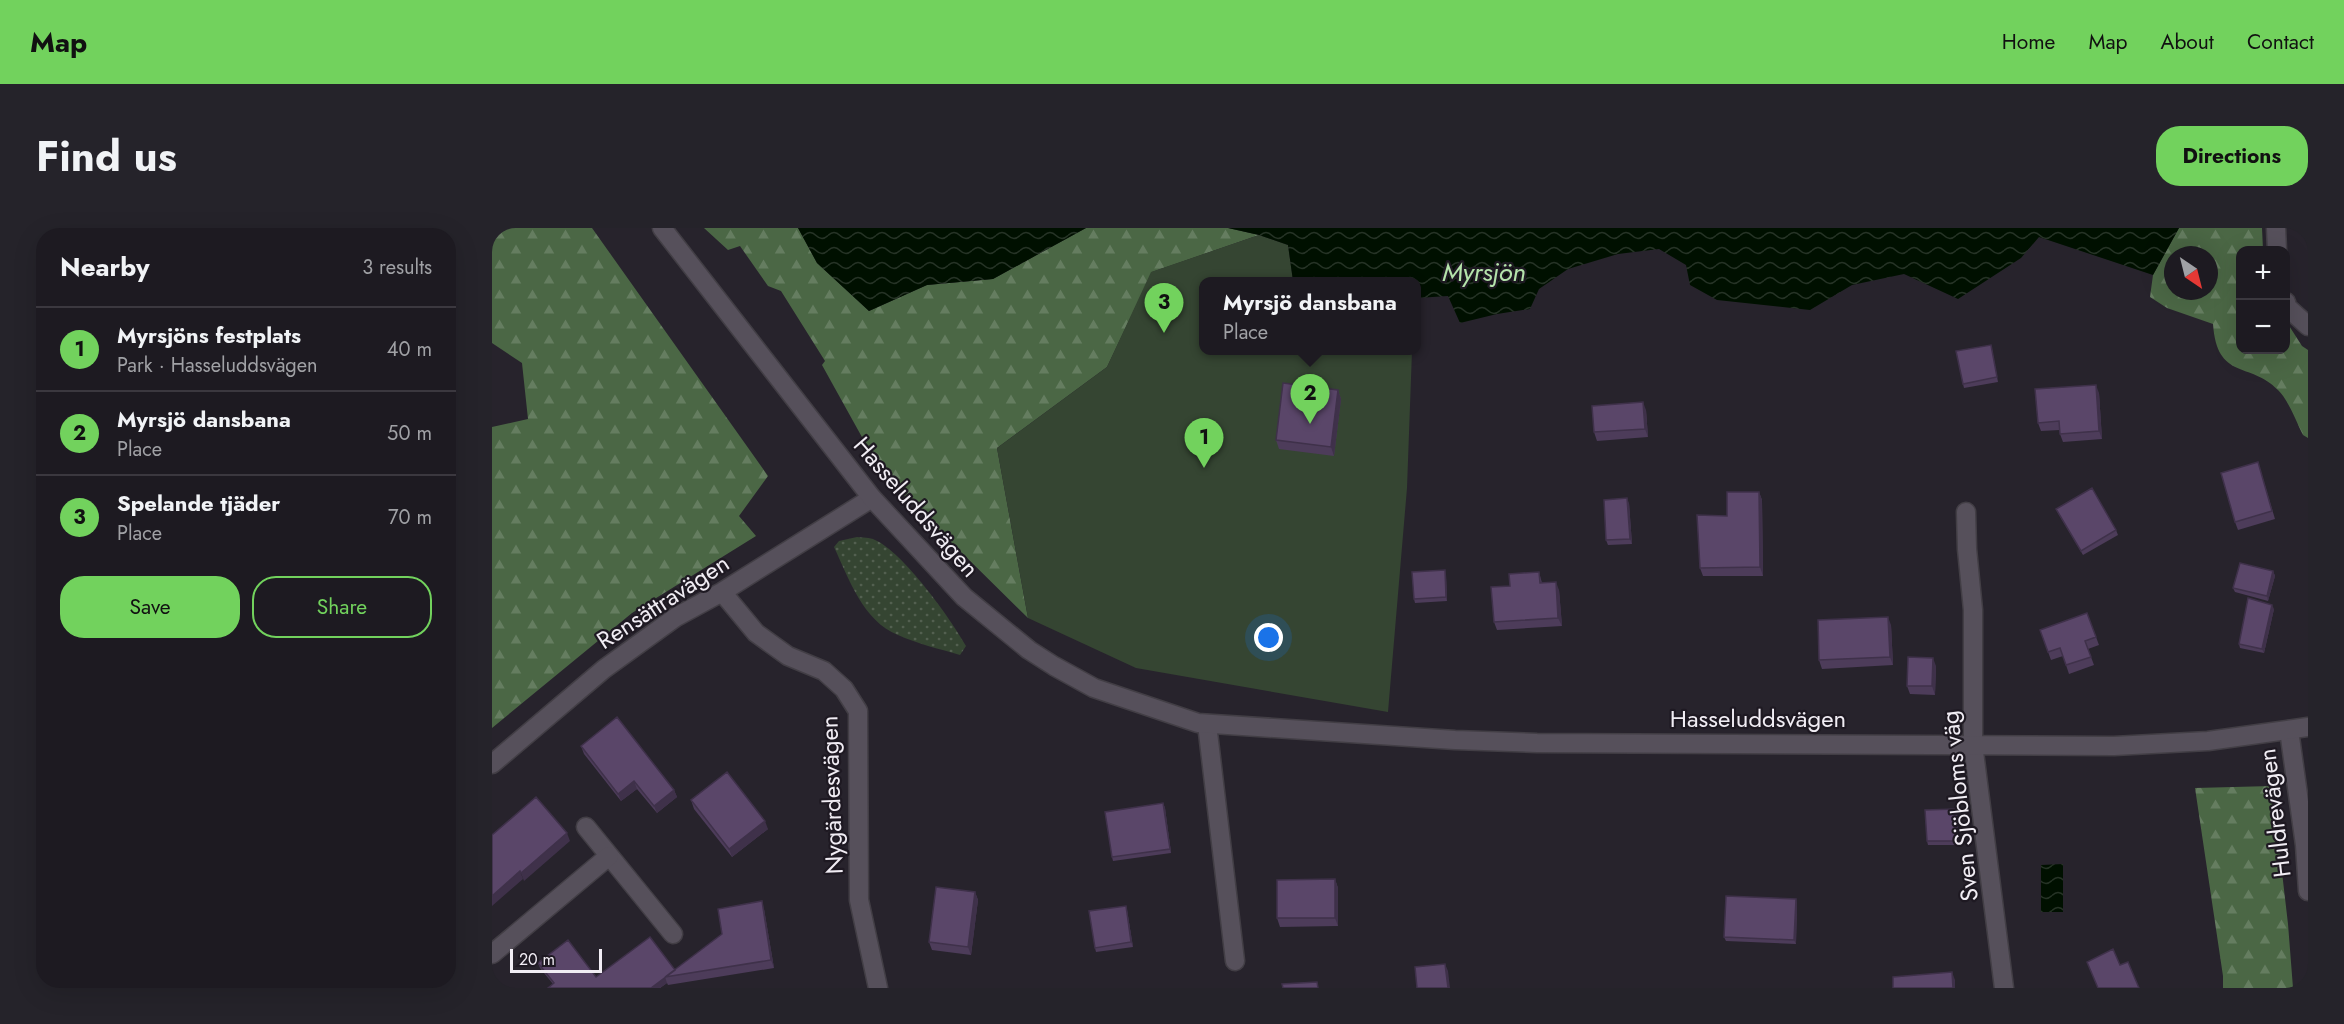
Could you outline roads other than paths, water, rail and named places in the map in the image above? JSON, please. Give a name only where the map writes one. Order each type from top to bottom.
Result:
[{"type":"street","name":"Hasseluddsvägen","points":[[662,228],[872,498],[964,597],[1029,650],[1094,688],[1207,724],[1537,743],[2114,746],[2208,741],[2308,727]]},
{"type":"street","points":[[2276,228],[2277,246]]},
{"type":"street","points":[[2290,310],[2308,326]]},
{"type":"street","name":"Rensättravägen","points":[[492,764],[604,669],[676,617],[722,592],[872,498]]},
{"type":"street","name":"Sven Sjöbloms väg","points":[[1966,512],[1973,610],[1973,744],[2004,988]]},
{"type":"street","name":"Nygärdesvägen","points":[[722,592],[756,633],[788,656],[824,671],[844,689],[858,711],[859,900],[878,988]]},
{"type":"street","points":[[1207,724],[1235,961]]},
{"type":"street","name":"Huldrevägen","points":[[2289,730],[2305,845],[2308,891]]},
{"type":"street","points":[[586,827],[673,934]]},
{"type":"street","points":[[492,954],[609,856]]},
{"type":"water","points":[[798,228],[1086,228],[993,279],[927,285],[869,311],[817,263]]},
{"type":"water","name":"Myrsjön","points":[[1228,228],[2179,228],[2169,246],[2164,246],[2164,255],[2153,275],[2039,237],[2021,258],[1958,299],[1904,274],[1852,285],[1810,310],[1717,300],[1690,285],[1686,265],[1659,249],[1618,254],[1568,269],[1539,289],[1530,309],[1460,323],[1448,296],[1421,298],[1421,277],[1292,277],[1288,245]]},
{"type":"water","points":[[2063,864],[2063,912],[2041,912],[2041,865]]},
{"type":"place","name":"Spelande tjäder","points":[[1164,333]]},
{"type":"place","name":"Myrsjö dansbana","points":[[1310,424]]},
{"type":"place","name":"Myrsjöns festplats","points":[[1204,468]]}]
